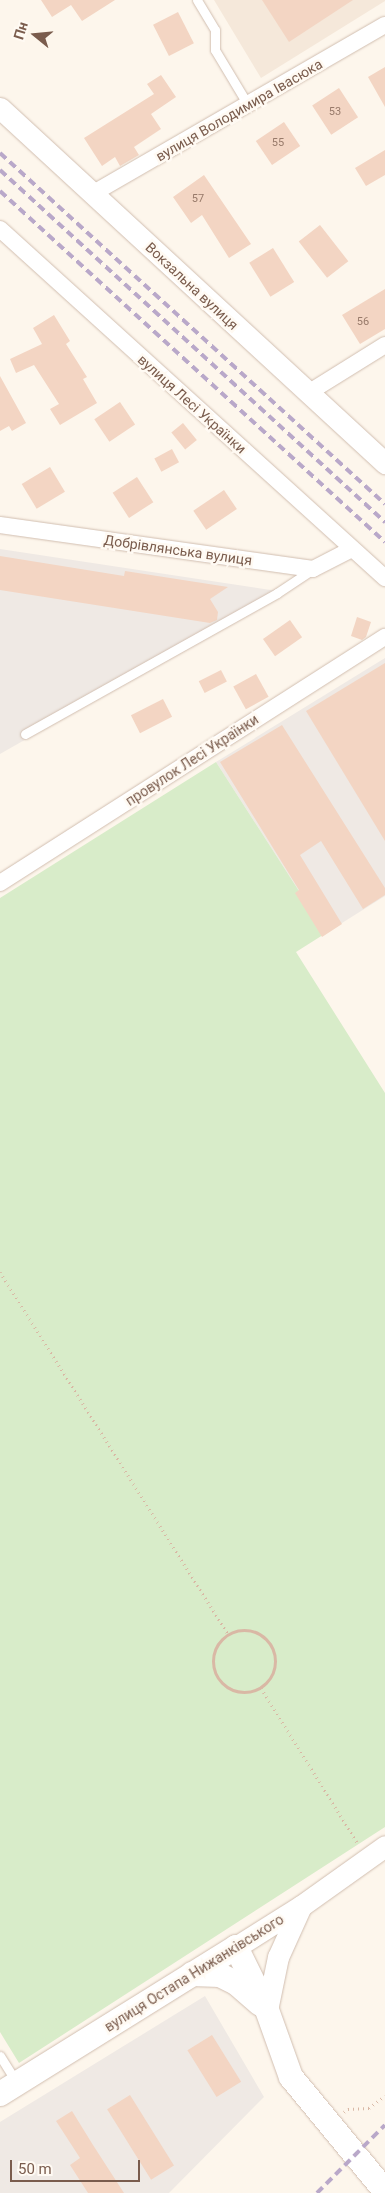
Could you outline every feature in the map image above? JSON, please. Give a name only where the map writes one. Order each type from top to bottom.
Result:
[{"type":"main road","name":"вулиця Остапа Нижанківського","points":[[8,2089],[236,1947]]},
{"type":"main road","points":[[236,1947],[267,2010],[292,2077],[385,2191]]},
{"type":"main road","points":[[192,1974],[220,1975],[228,1979],[267,2010]]},
{"type":"street","name":"вулиця Володимира Івасюка","points":[[92,194],[385,25]]},
{"type":"street","name":"Вокзальна вулиця","points":[[0,108],[385,464]]},
{"type":"street","name":"вулиця Лесі Українки","points":[[0,229],[385,578]]},
{"type":"street","points":[[308,393],[385,345]]},
{"type":"street","name":"Добрівлянська вулиця","points":[[0,525],[313,569]]},
{"type":"street","points":[[313,569],[352,549]]},
{"type":"street","name":"провулок Лесі Українки","points":[[0,883],[385,637]]},
{"type":"street","name":"вулиця Остапа Нижанківського","points":[[236,1947],[301,1906],[385,1846]]},
{"type":"street","points":[[267,2010],[278,1957],[301,1906]]},
{"type":"lane","points":[[197,0],[215,30],[215,50],[248,105]]},
{"type":"lane","points":[[25,734],[277,593],[313,569]]},
{"type":"lane","points":[[0,2056],[8,2089]]},
{"type":"path","points":[[0,1272],[228,1634]]},
{"type":"path","points":[[243,1630],[259,1634],[270,1644],[275,1660],[272,1676],[261,1688],[246,1693],[230,1690],[217,1678],[212,1662],[216,1646],[228,1634],[243,1630]]},
{"type":"path","points":[[261,1688],[358,1844]]},
{"type":"path","points":[[329,2124],[348,2109],[369,2108],[385,2096]]},
{"type":"shaded area","points":[[214,0],[385,0],[385,1],[261,78]]},
{"type":"shaded area","points":[[0,549],[284,592],[0,754]]},
{"type":"shaded area","points":[[385,658],[385,896],[326,933],[216,762]]},
{"type":"shaded area","points":[[205,1996],[264,2097],[169,2193],[0,2193],[0,2122]]},
{"type":"green space","points":[[216,762],[326,933],[296,952],[385,1093],[385,1827],[19,2063],[0,2032],[0,898]]},
{"type":"building","points":[[41,0],[115,0],[82,21],[71,5],[52,17]]},
{"type":"building","points":[[262,0],[353,0],[289,42]]},
{"type":"building","points":[[178,12],[194,43],[169,56],[153,25]]},
{"type":"building","points":[[385,67],[385,107],[368,77]]},
{"type":"building","points":[[161,75],[176,97],[151,114],[161,129],[134,147],[139,155],[120,166],[115,157],[102,166],[84,138],[154,94],[147,84]]},
{"type":"building","points":[[339,88],[358,117],[331,135],[312,105]]},
{"type":"building","points":[[284,122],[300,146],[272,165],[256,141]]},
{"type":"building","points":[[385,150],[385,175],[366,186],[355,168]]},
{"type":"building","points":[[204,175],[251,244],[229,258],[202,215],[191,223],[173,197]]},
{"type":"building","points":[[320,225],[348,261],[327,278],[299,242]]},
{"type":"building","points":[[273,248],[294,282],[270,297],[249,263]]},
{"type":"building","points":[[385,289],[385,329],[360,344],[342,315]]},
{"type":"building","points":[[54,315],[70,341],[66,344],[87,377],[83,379],[97,403],[60,425],[50,409],[59,404],[34,365],[16,373],[10,359],[42,344],[33,328]]},
{"type":"building","points":[[0,376],[26,423],[12,431],[9,426],[0,431]]},
{"type":"building","points":[[120,402],[135,424],[109,442],[94,419]]},
{"type":"building","points":[[183,423],[197,440],[185,450],[171,432]]},
{"type":"building","points":[[172,449],[179,462],[161,472],[154,458]]},
{"type":"building","points":[[50,467],[65,492],[37,509],[22,484]]},
{"type":"building","points":[[137,477],[153,502],[129,518],[113,493]]},
{"type":"building","points":[[224,490],[237,509],[206,530],[193,511]]},
{"type":"building","points":[[0,556],[124,576],[125,571],[228,587],[210,599],[218,612],[217,620],[210,623],[0,590]]},
{"type":"building","points":[[357,617],[371,622],[366,637],[362,640],[351,636]]},
{"type":"building","points":[[290,620],[302,637],[275,656],[263,639]]},
{"type":"building","points":[[385,663],[385,841],[306,711]]},
{"type":"building","points":[[221,670],[227,682],[205,693],[199,681]]},
{"type":"building","points":[[256,674],[269,697],[246,709],[233,687]]},
{"type":"building","points":[[163,699],[172,717],[140,733],[131,715]]},
{"type":"building","points":[[282,725],[385,888],[385,895],[363,909],[321,841],[300,855],[342,924],[322,937],[295,893],[299,890],[220,762]]},
{"type":"building","points":[[212,2035],[241,2082],[217,2097],[187,2050]]},
{"type":"building","points":[[130,2095],[174,2165],[151,2180],[107,2109]]},
{"type":"building","points":[[72,2111],[124,2193],[88,2193],[70,2165],[80,2158],[56,2121]]},
{"type":"railway","points":[[0,153],[385,504]]},
{"type":"railway","points":[[0,170],[385,522]]},
{"type":"railway","points":[[0,191],[385,542]]},
{"type":"railway","points":[[317,2193],[385,2125]]}]
